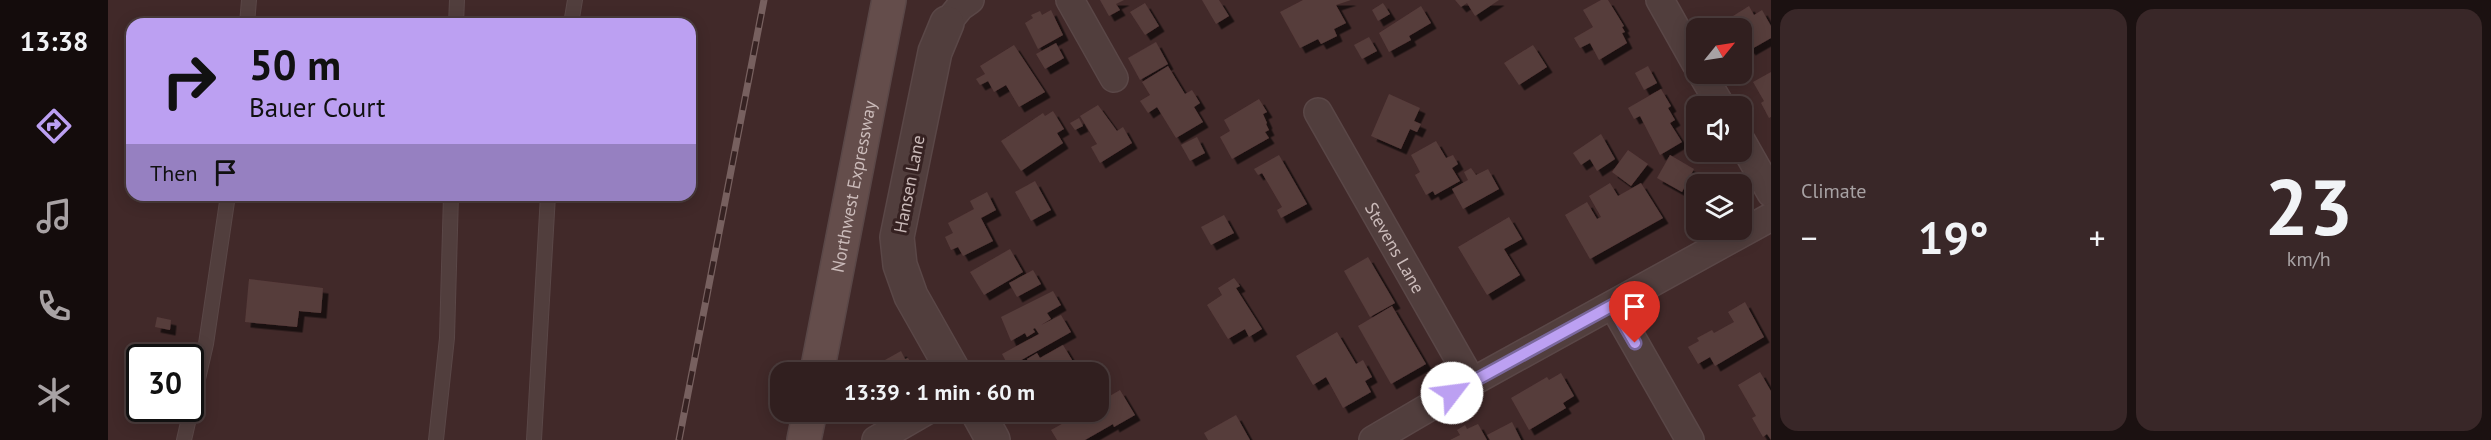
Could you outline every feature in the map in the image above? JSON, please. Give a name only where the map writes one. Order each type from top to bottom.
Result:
[{"type":"main road","name":"Northwest Expressway","points":[[819,362],[889,0]]},
{"type":"main road","points":[[804,440],[808,422]]},
{"type":"street","points":[[947,23],[969,0]]},
{"type":"street","points":[[1070,0],[1114,78]]},
{"type":"street","points":[[1660,0],[1686,46]]},
{"type":"street","name":"Hansen Lane","points":[[947,23],[935,52],[897,237],[900,265],[911,296],[948,362]]},
{"type":"street","name":"Stevens Lane","points":[[1318,112],[1472,382]]},
{"type":"street","points":[[1752,160],[1771,193]]},
{"type":"street","points":[[1373,440],[1472,382],[1771,217]]},
{"type":"street","points":[[1613,305],[1689,440]]},
{"type":"street","points":[[876,440],[907,422]]},
{"type":"street","points":[[983,422],[993,440]]},
{"type":"lane","points":[[248,18],[249,0]]},
{"type":"lane","points":[[456,18],[457,0]]},
{"type":"lane","points":[[572,18],[575,0]]},
{"type":"lane","points":[[184,440],[206,345],[227,201]]},
{"type":"lane","points":[[436,440],[447,338],[451,201]]},
{"type":"lane","points":[[534,440],[548,201]]},
{"type":"building","points":[[1100,0],[1124,0],[1116,4],[1120,10],[1109,16]]},
{"type":"building","points":[[1202,0],[1219,0],[1229,16],[1216,24]]},
{"type":"building","points":[[1303,0],[1351,0],[1336,5],[1346,23],[1334,29],[1337,36],[1321,44],[1318,39],[1300,48],[1280,12]]},
{"type":"building","points":[[1455,0],[1499,0],[1475,16],[1467,3],[1461,7]]},
{"type":"building","points":[[1601,0],[1608,0],[1624,26],[1622,27],[1625,32],[1622,33],[1627,43],[1599,60],[1590,43],[1580,48],[1574,38],[1593,27],[1583,10]]},
{"type":"building","points":[[1145,3],[1159,26],[1145,35],[1130,12]]},
{"type":"building","points":[[1383,3],[1390,14],[1378,21],[1372,10]]},
{"type":"building","points":[[1421,6],[1431,23],[1409,36],[1411,40],[1389,52],[1379,33]]},
{"type":"building","points":[[1749,6],[1754,15],[1762,10],[1771,26],[1771,38],[1752,49],[1752,18],[1730,18]]},
{"type":"building","points":[[1051,10],[1063,35],[1038,49],[1025,23],[1033,18],[1031,15],[1040,11],[1042,15]]},
{"type":"building","points":[[1369,37],[1377,51],[1362,59],[1354,45]]},
{"type":"building","points":[[1156,42],[1168,64],[1140,80],[1128,58]]},
{"type":"building","points":[[1056,43],[1064,58],[1045,69],[1036,54]]},
{"type":"building","points":[[1014,45],[1045,92],[1019,107],[1006,85],[994,92],[988,81],[980,85],[976,79],[985,74],[980,66]]},
{"type":"building","points":[[1533,45],[1547,67],[1519,85],[1504,63]]},
{"type":"building","points":[[1168,66],[1185,94],[1192,90],[1200,103],[1194,107],[1203,122],[1176,138],[1157,107],[1148,113],[1140,101],[1150,95],[1142,82]]},
{"type":"building","points":[[1648,66],[1657,83],[1644,90],[1635,73]]},
{"type":"building","points":[[1771,72],[1771,117],[1769,118],[1761,103],[1764,101],[1753,82]]},
{"type":"building","points":[[1661,89],[1671,106],[1668,108],[1675,120],[1670,123],[1682,142],[1660,155],[1640,116],[1634,119],[1628,108]]},
{"type":"building","points":[[1389,94],[1420,108],[1414,121],[1421,124],[1417,132],[1410,129],[1401,149],[1371,136]]},
{"type":"building","points":[[1259,99],[1267,112],[1263,114],[1269,130],[1265,132],[1269,138],[1232,159],[1220,137],[1230,131],[1224,120]]},
{"type":"building","points":[[1098,105],[1117,131],[1123,127],[1132,143],[1100,163],[1091,147],[1097,144],[1080,116]]},
{"type":"building","points":[[1053,111],[1064,129],[1057,133],[1063,143],[1021,171],[1001,141],[1043,113],[1045,116]]},
{"type":"building","points":[[1079,118],[1083,126],[1075,130],[1070,123]]},
{"type":"building","points":[[1601,134],[1615,159],[1597,171],[1590,159],[1581,165],[1573,153]]},
{"type":"building","points":[[1197,137],[1205,153],[1190,161],[1181,145]]},
{"type":"building","points":[[1436,141],[1446,158],[1453,155],[1458,164],[1452,168],[1460,181],[1435,195],[1433,191],[1426,195],[1415,175],[1420,172],[1411,155]]},
{"type":"building","points":[[1628,150],[1648,164],[1631,186],[1612,172]]},
{"type":"building","points":[[1279,155],[1307,204],[1281,218],[1277,210],[1282,207],[1262,173],[1258,175],[1254,169]]},
{"type":"building","points":[[1670,155],[1694,169],[1691,174],[1686,174],[1686,184],[1682,192],[1657,178]]},
{"type":"building","points":[[1471,168],[1476,175],[1488,169],[1499,189],[1463,209],[1452,189],[1468,180],[1464,172]]},
{"type":"building","points":[[1035,181],[1051,210],[1031,221],[1015,192]]},
{"type":"building","points":[[1610,183],[1618,196],[1641,183],[1663,218],[1590,259],[1565,215],[1587,202],[1597,219],[1601,217],[1589,196]]},
{"type":"building","points":[[987,192],[996,210],[981,218],[993,241],[963,256],[958,247],[951,250],[945,237],[953,233],[948,223],[974,209],[970,201]]},
{"type":"building","points":[[1224,215],[1234,233],[1211,245],[1201,227]]},
{"type":"building","points":[[1509,217],[1522,239],[1504,249],[1520,275],[1487,295],[1458,247]]},
{"type":"building","points":[[1010,249],[1023,272],[984,295],[970,272]]},
{"type":"building","points":[[1368,257],[1395,303],[1370,317],[1344,271]]},
{"type":"building","points":[[1033,270],[1041,284],[1017,297],[1009,283]]},
{"type":"building","points":[[1234,278],[1240,286],[1236,288],[1262,329],[1249,337],[1245,329],[1228,339],[1207,305],[1222,295],[1218,288]]},
{"type":"building","points":[[249,279],[323,288],[321,313],[299,311],[297,327],[245,322]]},
{"type":"building","points":[[1053,291],[1061,305],[1047,313],[1051,319],[1041,325],[1061,315],[1071,332],[1018,362],[1006,362],[1002,354],[1039,334],[1035,328],[1033,329],[1035,332],[1027,337],[1025,333],[1011,341],[1001,317]]},
{"type":"building","points":[[1745,302],[1764,337],[1715,366],[1710,357],[1698,364],[1688,347],[1699,341],[1697,338],[1712,330],[1714,333],[1734,322],[1728,312]]},
{"type":"building","points":[[1392,306],[1426,364],[1391,384],[1358,326]]},
{"type":"building","points":[[157,317],[171,320],[170,330],[155,327]]},
{"type":"building","points":[[1337,332],[1356,364],[1363,360],[1372,377],[1365,381],[1371,392],[1343,408],[1326,377],[1313,385],[1296,356]]},
{"type":"building","points":[[1063,345],[1073,362],[1028,362],[1027,359],[1037,353],[1040,358]]},
{"type":"building","points":[[901,351],[905,359],[908,358],[910,362],[881,362]]},
{"type":"building","points":[[1760,372],[1771,391],[1771,440],[1767,434],[1763,437],[1752,418],[1756,416],[1738,385]]},
{"type":"building","points":[[1561,373],[1574,396],[1563,403],[1566,408],[1529,430],[1511,398],[1547,377],[1549,380]]},
{"type":"building","points":[[1120,390],[1135,415],[1085,440],[1057,440],[1051,430],[1065,422],[1109,422],[1109,396]]},
{"type":"building","points":[[1236,415],[1250,440],[1208,440],[1204,433]]},
{"type":"building","points":[[1512,422],[1521,440],[1490,440],[1487,435]]},
{"type":"building","points":[[1478,424],[1487,440],[1450,440],[1460,435],[1457,430],[1465,425],[1467,429]]},
{"type":"railway","points":[[679,440],[764,0]]},
{"type":"route","points":[[1452,393],[1613,305],[1635,343]]}]
